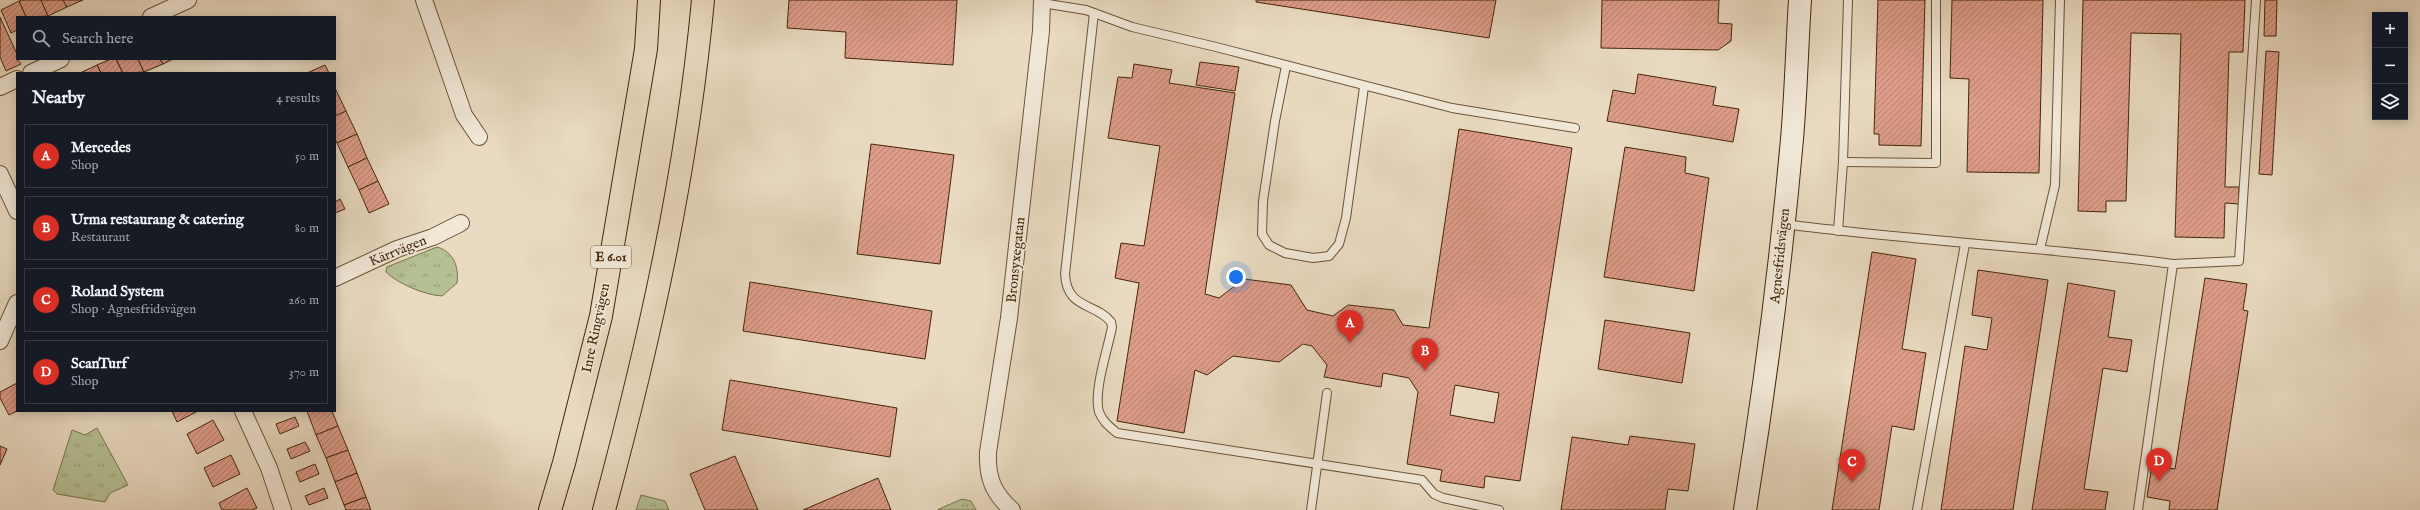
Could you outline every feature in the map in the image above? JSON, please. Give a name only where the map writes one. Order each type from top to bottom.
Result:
[{"type":"highway","name":"Inre Ringvägen","points":[[550,510],[564,462],[601,316],[646,49],[649,0]]},
{"type":"highway","points":[[604,510],[638,377],[680,177],[692,96],[703,0]]},
{"type":"main road","name":"Agnesfridsvägen","points":[[1745,510],[1774,316],[1784,224],[1792,138],[1800,0]]},
{"type":"street","points":[[153,16],[188,0]]},
{"type":"street","points":[[424,0],[464,115],[479,137]]},
{"type":"street","name":"Bronsyxegatan","points":[[1012,510],[1000,499],[991,485],[987,470],[1009,318],[1041,31],[1042,1]]},
{"type":"street","points":[[33,72],[59,60]]},
{"type":"street","points":[[0,87],[16,79]]},
{"type":"street","points":[[0,174],[16,209]]},
{"type":"street","name":"Kärrvägen","points":[[336,278],[397,249],[433,237],[461,223]]},
{"type":"street","points":[[0,341],[16,305]]},
{"type":"street","points":[[243,412],[269,468],[283,510]]},
{"type":"lane","points":[[1838,231],[1843,162],[1848,0]]},
{"type":"lane","points":[[1843,162],[1936,163],[1936,0]]},
{"type":"lane","points":[[2040,249],[2054,185],[2060,0]]},
{"type":"lane","points":[[1784,224],[1965,244],[2088,252],[2173,264],[2239,261],[2256,0]]},
{"type":"lane","points":[[1042,1],[1094,13],[1132,27],[1216,47],[1364,87],[1452,108],[1575,128]]},
{"type":"lane","points":[[1094,13],[1066,274],[1066,286],[1074,297],[1111,322],[1112,327],[1098,395],[1099,412],[1107,425],[1117,433],[1422,480],[1434,494],[1443,498],[1499,510]]},
{"type":"lane","points":[[1286,66],[1275,121],[1263,201],[1262,234],[1269,245],[1285,253],[1313,258],[1329,256],[1339,244],[1346,218],[1364,87]]},
{"type":"lane","points":[[1917,510],[1965,244]]},
{"type":"lane","points":[[2138,510],[2173,264]]},
{"type":"lane","points":[[1311,510],[1327,393]]},
{"type":"green space","points":[[437,247],[448,252],[454,261],[457,271],[457,283],[442,296],[428,294],[405,285],[397,281],[386,272],[387,267]]},
{"type":"green space","points":[[97,428],[128,485],[110,493],[105,502],[57,494],[53,490],[72,430],[85,435]]},
{"type":"green space","points":[[641,495],[665,501],[669,510],[636,510]]},
{"type":"green space","points":[[962,499],[971,501],[976,510],[937,510]]},
{"type":"building","points":[[41,0],[48,16],[26,16],[19,1]]},
{"type":"building","points":[[41,0],[63,0],[67,7],[48,16]]},
{"type":"building","points":[[63,0],[83,0],[67,7]]},
{"type":"building","points":[[789,0],[957,0],[953,65],[845,58],[846,32],[787,28]]},
{"type":"building","points":[[1256,0],[1496,0],[1489,38],[1256,2]]},
{"type":"building","points":[[1602,0],[1719,0],[1718,23],[1732,24],[1731,41],[1718,50],[1601,48]]},
{"type":"building","points":[[1878,0],[1925,0],[1921,146],[1879,145],[1879,134],[1874,134]]},
{"type":"building","points":[[1952,0],[2043,0],[2039,173],[1967,172],[1969,79],[1950,78]]},
{"type":"building","points":[[2083,0],[2245,0],[2243,52],[2229,52],[2225,187],[2239,187],[2239,204],[2225,203],[2224,238],[2175,237],[2181,34],[2131,33],[2126,201],[2106,201],[2106,212],[2078,211]]},
{"type":"building","points":[[2265,0],[2277,0],[2276,36],[2264,36]]},
{"type":"building","points":[[19,1],[26,16],[16,16],[16,30],[11,33],[1,10]]},
{"type":"building","points":[[0,17],[16,52],[16,60],[21,64],[6,71],[0,57]]},
{"type":"building","points":[[2266,51],[2279,52],[2272,175],[2259,174]]},
{"type":"building","points":[[109,60],[116,60],[122,72],[100,72],[97,65]]},
{"type":"building","points":[[116,60],[138,60],[144,72],[122,72]]},
{"type":"building","points":[[138,60],[161,60],[163,64],[144,72]]},
{"type":"building","points":[[161,60],[171,60],[163,64]]},
{"type":"building","points":[[1200,62],[1239,67],[1235,91],[1196,85]]},
{"type":"building","points":[[1134,64],[1172,70],[1169,83],[1235,93],[1205,294],[1219,298],[1244,279],[1291,285],[1307,310],[1333,316],[1348,305],[1394,310],[1403,325],[1429,328],[1459,129],[1572,148],[1520,481],[1485,476],[1484,488],[1440,481],[1442,470],[1407,464],[1418,392],[1409,378],[1383,373],[1381,387],[1324,377],[1327,365],[1312,346],[1303,344],[1279,362],[1233,356],[1207,375],[1195,370],[1184,433],[1117,421],[1139,283],[1115,278],[1121,243],[1144,246],[1160,146],[1108,138],[1118,77],[1132,78]],"holes":[[[1455,385],[1499,393],[1494,423],[1450,415]]]},
{"type":"building","points":[[97,65],[100,72],[82,72]]},
{"type":"building","points":[[325,65],[328,72],[309,72]]},
{"type":"building","points":[[1638,74],[1716,87],[1713,105],[1739,109],[1733,142],[1607,121],[1613,90],[1635,94]]},
{"type":"building","points":[[336,90],[346,111],[336,116]]},
{"type":"building","points":[[346,111],[357,134],[337,143],[336,116]]},
{"type":"building","points":[[357,134],[367,158],[348,167],[337,143]]},
{"type":"building","points":[[871,144],[954,155],[940,264],[857,254]]},
{"type":"building","points":[[1625,147],[1686,157],[1685,173],[1709,178],[1694,291],[1604,277]]},
{"type":"building","points":[[367,158],[378,181],[359,190],[348,167]]},
{"type":"building","points":[[378,181],[389,204],[369,213],[359,190]]},
{"type":"building","points":[[340,199],[345,209],[336,213],[336,201]]},
{"type":"building","points":[[1872,252],[1916,259],[1902,349],[1926,353],[1914,430],[1892,426],[1879,510],[1832,510]]},
{"type":"building","points":[[1978,270],[2048,280],[2013,510],[1941,510],[1965,346],[1987,350],[1992,318],[1972,315]]},
{"type":"building","points":[[2205,278],[2247,284],[2243,310],[2248,311],[2217,510],[2169,510],[2170,501],[2147,497],[2152,465],[2175,469]]},
{"type":"building","points":[[750,282],[932,311],[925,359],[743,331]]},
{"type":"building","points":[[2068,283],[2115,291],[2108,337],[2132,340],[2127,372],[2103,368],[2084,489],[2108,492],[2105,510],[2032,510]]},
{"type":"building","points":[[1605,320],[1690,333],[1682,383],[1598,369]]},
{"type":"building","points":[[730,380],[897,408],[890,457],[722,430]]},
{"type":"building","points":[[16,384],[16,412],[9,415],[0,398],[0,392]]},
{"type":"building","points":[[172,412],[196,412],[177,422]]},
{"type":"building","points":[[307,412],[332,412],[338,426],[316,435]]},
{"type":"building","points":[[295,417],[299,426],[280,434],[276,424]]},
{"type":"building","points":[[213,420],[224,440],[197,454],[187,434]]},
{"type":"building","points":[[338,426],[348,450],[326,458],[316,435]]},
{"type":"building","points":[[1630,436],[1695,444],[1688,491],[1668,489],[1665,510],[1561,510],[1572,437],[1628,445]]},
{"type":"building","points":[[305,442],[310,451],[291,459],[287,449]]},
{"type":"building","points":[[0,446],[7,449],[0,465]]},
{"type":"building","points":[[348,450],[357,473],[335,482],[326,458]]},
{"type":"building","points":[[231,455],[240,474],[213,487],[204,468]]},
{"type":"building","points":[[735,456],[758,510],[705,510],[690,474]]},
{"type":"building","points":[[315,464],[319,474],[300,482],[296,472]]},
{"type":"building","points":[[357,473],[366,497],[344,505],[335,482]]},
{"type":"building","points":[[878,478],[891,510],[803,510]]},
{"type":"building","points":[[247,488],[257,508],[252,510],[222,510],[219,503]]},
{"type":"building","points":[[324,488],[328,498],[309,505],[305,496]]},
{"type":"building","points":[[366,497],[371,510],[346,510],[344,505]]},
{"type":"place","name":"Mercedes","points":[[1350,343]]},
{"type":"place","name":"Urma restaurang & catering","points":[[1425,371]]},
{"type":"place","name":"ScanTurf","points":[[2159,481]]},
{"type":"place","name":"Roland System","points":[[1852,482]]}]
